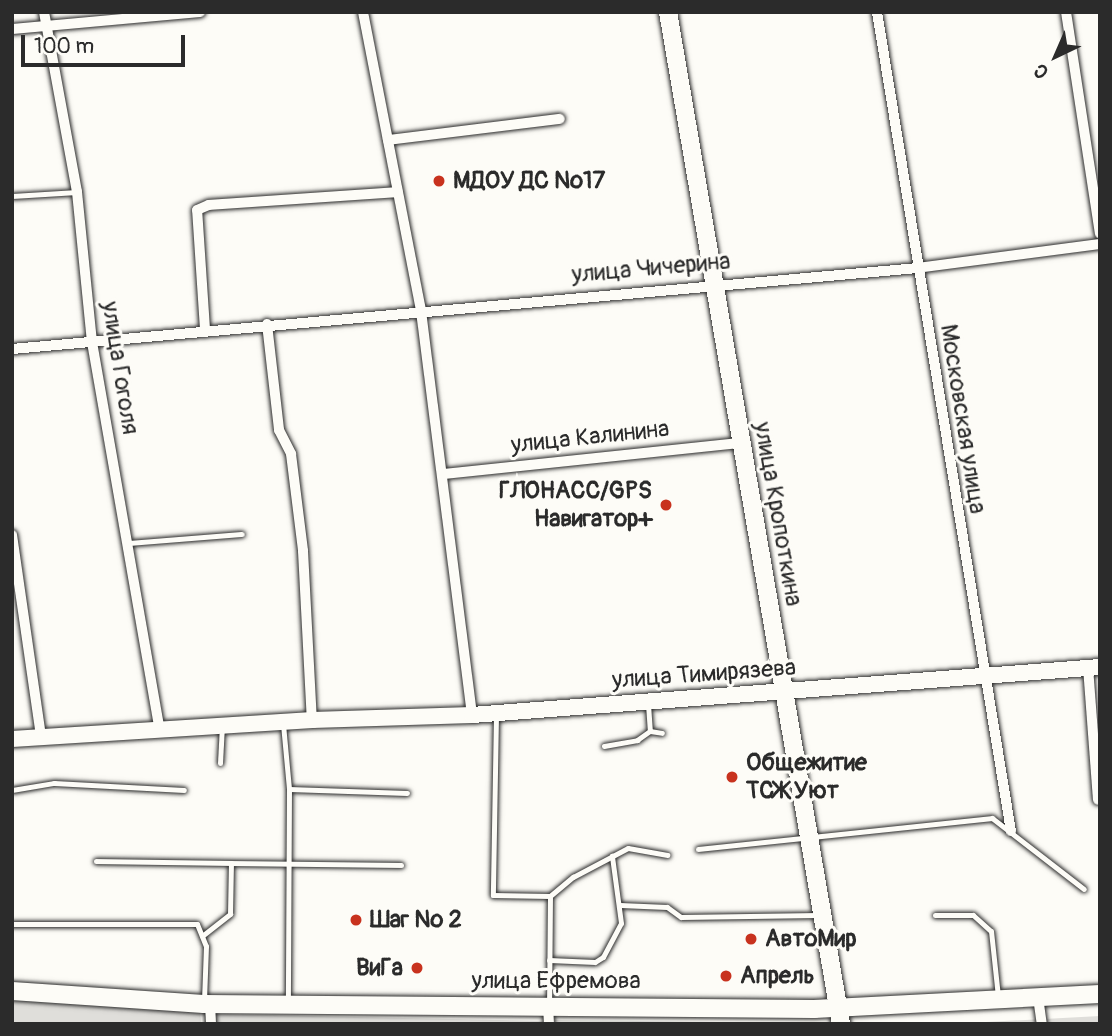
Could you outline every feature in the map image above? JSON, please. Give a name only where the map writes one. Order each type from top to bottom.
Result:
[{"type":"main road","name":"улица Кропоткина","points":[[668,12],[840,1016]]},
{"type":"main road","name":"улица Ефремова","points":[[12,991],[207,1004],[548,1005],[840,1016],[998,999],[1100,994]]},
{"type":"street","name":"улица Гоголя","points":[[44,12],[77,192],[92,342],[160,730]]},
{"type":"street","points":[[12,29],[200,12]]},
{"type":"street","points":[[363,12],[421,311],[444,474],[472,715]]},
{"type":"street","name":"Московская улица","points":[[877,12],[984,673],[991,692],[1011,831]]},
{"type":"street","points":[[1066,12],[1100,233]]},
{"type":"street","points":[[388,140],[560,120]]},
{"type":"street","points":[[205,329],[197,210],[208,205],[398,192]]},
{"type":"street","name":"улица Чичерина","points":[[12,349],[714,283],[917,268],[1100,244]]},
{"type":"street","points":[[267,324],[279,430],[291,454],[303,551],[312,720]]},
{"type":"street","name":"улица Калинина","points":[[444,474],[741,443]]},
{"type":"street","points":[[12,535],[41,737]]},
{"type":"street","points":[[1094,667],[1098,800]]},
{"type":"street","name":"улица Тимирязева","points":[[12,739],[312,720],[472,715],[984,673],[1094,667]]},
{"type":"street","points":[[1038,997],[1042,1024]]},
{"type":"street","points":[[207,1004],[211,1024]]},
{"type":"street","points":[[548,1005],[549,1024]]},
{"type":"lane","points":[[12,195],[77,192]]},
{"type":"lane","points":[[128,543],[242,534]]},
{"type":"lane","points":[[648,702],[650,731]]},
{"type":"lane","points":[[496,713],[493,895],[550,896],[612,856],[639,847],[667,855]]},
{"type":"lane","points":[[283,722],[289,789],[285,862],[288,1004]]},
{"type":"lane","points":[[220,763],[222,726]]},
{"type":"lane","points":[[604,746],[637,740],[650,731],[662,733]]},
{"type":"lane","points":[[12,790],[54,783],[184,790]]},
{"type":"lane","points":[[289,789],[407,793]]},
{"type":"lane","points":[[698,849],[992,818],[1084,889]]},
{"type":"lane","points":[[549,960],[594,962],[603,957],[621,923],[612,856]]},
{"type":"lane","points":[[96,861],[401,866]]},
{"type":"lane","points":[[202,936],[230,914],[230,863]]},
{"type":"lane","points":[[548,1005],[550,896]]},
{"type":"lane","points":[[620,905],[667,907],[681,916],[821,915]]},
{"type":"lane","points":[[935,915],[973,915],[991,931],[998,999]]},
{"type":"lane","points":[[12,925],[197,924],[206,946],[207,1004]]},
{"type":"shaded area","points":[[12,998],[200,1009],[201,1024],[12,1024]]},
{"type":"shaded area","points":[[215,1014],[543,1021],[543,1024],[215,1024]]},
{"type":"shaded area","points":[[1100,1016],[1100,1024],[949,1024]]},
{"type":"shaded area","points":[[555,1020],[803,1023],[804,1024],[555,1024]]},
{"type":"place","name":"МДОУ ДС №17","points":[[439,181]]},
{"type":"place","name":"ГЛОНАСС/GPS Навигатор+","points":[[666,505]]},
{"type":"place","name":"Общежитие ТСЖ Уют","points":[[732,777]]},
{"type":"place","name":"Шаг № 2","points":[[356,920]]},
{"type":"place","name":"АвтоМир","points":[[751,939]]},
{"type":"place","name":"ВиГа","points":[[417,968]]},
{"type":"place","name":"Апрель","points":[[726,976]]}]
